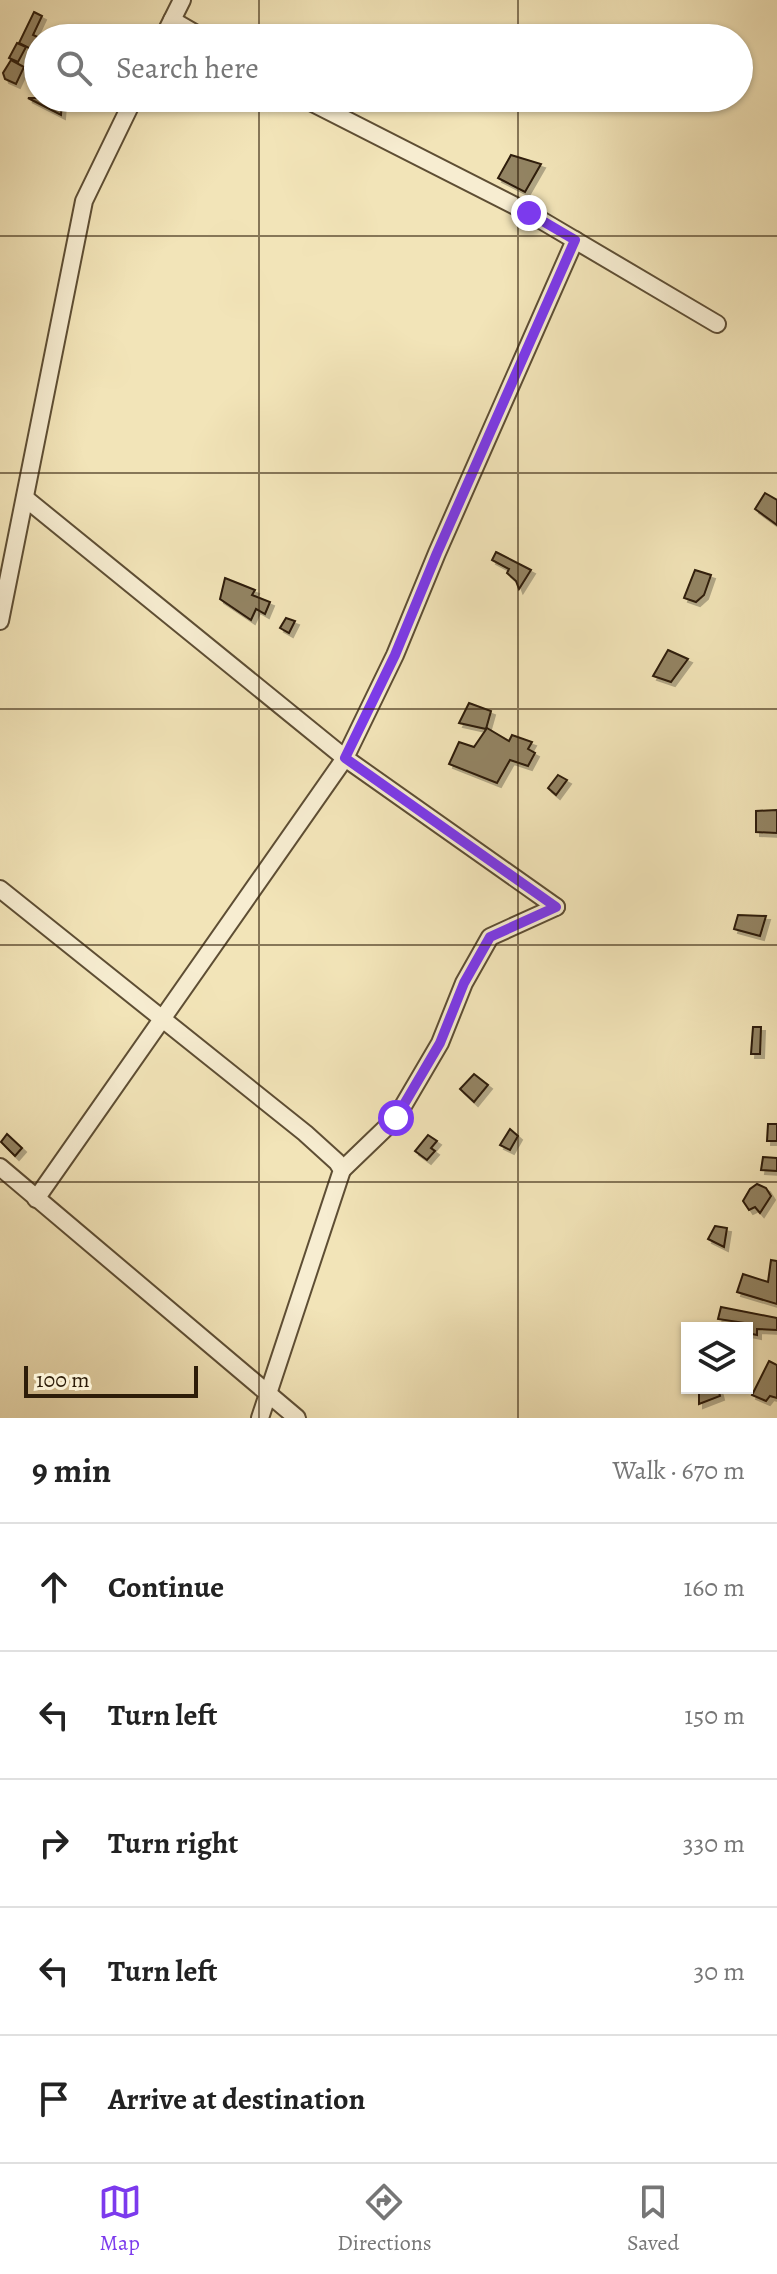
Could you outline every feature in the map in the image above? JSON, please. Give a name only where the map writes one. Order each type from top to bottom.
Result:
[{"type":"street","points":[[170,24],[182,0]]},
{"type":"street","points":[[172,20],[179,24]]},
{"type":"street","points":[[0,621],[84,201],[127,112]]},
{"type":"street","points":[[331,112],[529,213],[717,324]]},
{"type":"street","points":[[36,1199],[345,758],[395,655],[575,240]]},
{"type":"street","points":[[25,498],[345,758],[556,907],[490,937],[464,983],[440,1043],[396,1118],[342,1170],[266,1392],[260,1418]]},
{"type":"street","points":[[0,889],[305,1133],[342,1170]]},
{"type":"street","points":[[0,1167],[297,1418]]},
{"type":"building","points":[[34,12],[42,16],[38,24],[28,24]]},
{"type":"building","points":[[17,43],[24,46],[18,62],[9,58]]},
{"type":"building","points":[[11,60],[24,67],[16,84],[5,79],[3,73]]},
{"type":"building","points":[[511,155],[541,164],[525,192],[498,178]]},
{"type":"building","points":[[765,493],[777,500],[777,525],[755,509]]},
{"type":"building","points":[[496,552],[531,570],[519,589],[507,573],[509,569],[492,560]]},
{"type":"building","points":[[695,570],[711,575],[704,595],[696,602],[684,598]]},
{"type":"building","points":[[225,578],[255,590],[252,595],[270,602],[265,614],[256,609],[251,620],[220,599]]},
{"type":"building","points":[[286,618],[295,621],[289,633],[280,628]]},
{"type":"building","points":[[668,650],[688,659],[671,682],[653,676]]},
{"type":"building","points":[[469,703],[491,711],[486,729],[459,723]]},
{"type":"building","points":[[487,728],[509,741],[512,735],[532,742],[528,749],[535,753],[528,766],[510,760],[497,783],[449,764],[459,742],[474,747]]},
{"type":"building","points":[[558,775],[567,780],[556,795],[548,788]]},
{"type":"building","points":[[777,810],[777,833],[756,832],[756,811]]},
{"type":"building","points":[[738,915],[766,916],[760,936],[734,929]]},
{"type":"building","points":[[753,1027],[761,1027],[760,1054],[751,1054]]},
{"type":"building","points":[[474,1074],[488,1085],[474,1102],[460,1089]]},
{"type":"building","points":[[768,1124],[777,1124],[777,1141],[767,1141]]},
{"type":"building","points":[[510,1129],[518,1136],[510,1150],[500,1145]]},
{"type":"building","points":[[7,1134],[22,1148],[15,1156],[1,1142]]},
{"type":"building","points":[[428,1135],[437,1141],[431,1148],[435,1151],[427,1160],[415,1151]]},
{"type":"building","points":[[763,1157],[777,1158],[777,1171],[761,1170]]},
{"type":"building","points":[[757,1184],[766,1188],[771,1196],[760,1213],[755,1207],[749,1210],[743,1201]]},
{"type":"building","points":[[715,1226],[727,1228],[724,1247],[708,1239]]},
{"type":"building","points":[[771,1260],[777,1261],[777,1304],[737,1292],[743,1274],[768,1282]]},
{"type":"building","points":[[721,1307],[777,1318],[777,1330],[757,1329],[757,1335],[753,1334],[753,1322],[718,1319]]},
{"type":"building","points":[[769,1361],[777,1365],[777,1398],[770,1396],[766,1401],[753,1393]]},
{"type":"building","points":[[699,1394],[720,1394],[720,1396],[699,1404]]},
{"type":"route","points":[[396,1118],[440,1043],[464,983],[490,937],[556,907],[345,758],[395,655],[575,240],[529,213]]}]
